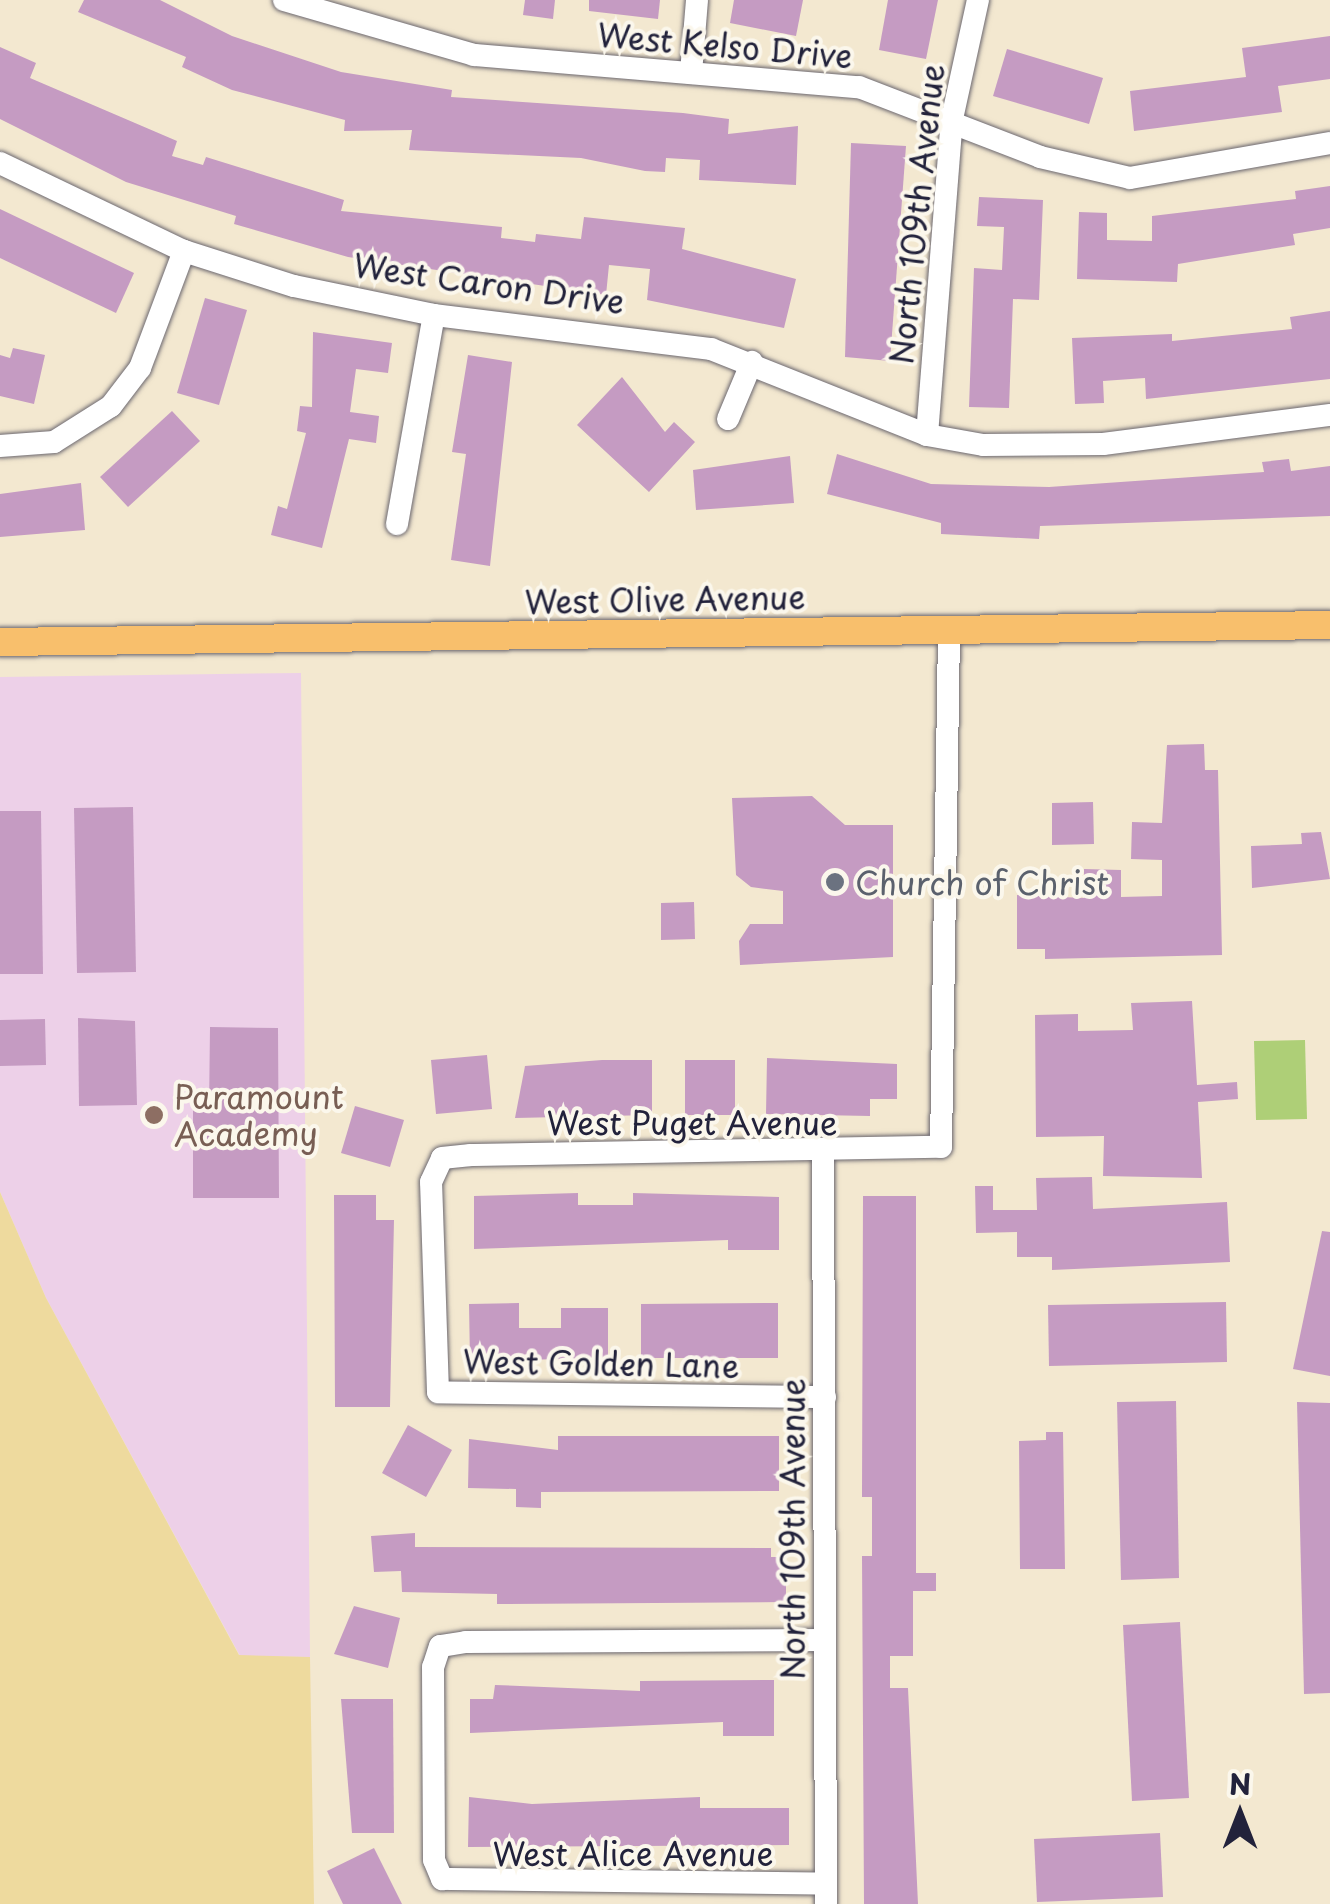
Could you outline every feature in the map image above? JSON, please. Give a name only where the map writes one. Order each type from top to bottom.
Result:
[{"type":"main road","name":"West Olive Avenue","points":[[0,642],[1330,625]]},
{"type":"street","name":"West Kelso Drive","points":[[284,0],[474,54],[860,87],[952,118],[1040,157],[1130,178],[1330,143]]},
{"type":"street","points":[[691,72],[697,0]]},
{"type":"street","name":"North 109th Avenue","points":[[927,435],[952,118],[978,0]]},
{"type":"street","name":"West Caron Drive","points":[[0,163],[184,250],[434,315],[654,338],[752,362],[927,435],[983,445],[1103,444],[1330,414]]},
{"type":"street","points":[[0,446],[54,442],[111,406],[140,368],[184,250]]},
{"type":"street","points":[[397,524],[434,315]]},
{"type":"street","points":[[728,419],[752,362]]},
{"type":"street","name":"West Puget Avenue","points":[[438,1392],[430,1182],[442,1158],[823,1154],[941,1148],[949,630]]},
{"type":"street","name":"North 109th Avenue","points":[[823,1154],[826,1894]]},
{"type":"street","name":"West Golden Lane","points":[[438,1392],[824,1397]]},
{"type":"street","name":"West Alice Avenue","points":[[825,1640],[440,1646],[434,1860],[442,1880],[826,1894]]},
{"type":"shaded area","name":"Paramount Academy","points":[[301,673],[310,1657],[240,1656],[46,1298],[0,1192],[0,677]]},
{"type":"green space","points":[[1305,1040],[1307,1119],[1256,1120],[1254,1041]]},
{"type":"sand","points":[[0,1192],[46,1298],[239,1655],[310,1657],[314,1904],[0,1904]]},
{"type":"building","points":[[84,0],[160,0],[232,36],[341,72],[452,90],[451,97],[729,119],[728,134],[798,126],[796,185],[699,180],[700,160],[666,158],[665,172],[581,158],[409,150],[412,130],[344,131],[345,120],[232,90],[182,67],[186,57],[78,12]]},
{"type":"building","points":[[525,0],[555,0],[553,19],[523,15]]},
{"type":"building","points":[[589,0],[660,0],[658,19],[589,11]]},
{"type":"building","points":[[734,0],[803,0],[796,36],[730,23]]},
{"type":"building","points":[[888,0],[938,0],[926,59],[879,50]]},
{"type":"building","points":[[1330,36],[1330,79],[1278,86],[1282,112],[1134,131],[1130,91],[1246,77],[1242,48]]},
{"type":"building","points":[[0,47],[36,63],[30,78],[177,141],[172,156],[203,165],[206,157],[344,200],[341,211],[502,227],[501,238],[535,242],[536,234],[581,239],[584,217],[685,228],[682,249],[796,279],[784,328],[647,300],[650,269],[609,265],[606,295],[348,257],[234,224],[236,216],[126,182],[0,119]]},
{"type":"building","points":[[1007,49],[1103,78],[1089,124],[993,96]]},
{"type":"building","points":[[851,143],[906,146],[890,361],[845,357]]},
{"type":"building","points":[[1330,186],[1330,228],[1293,234],[1295,245],[1178,264],[1177,282],[1077,279],[1079,212],[1107,213],[1107,240],[1152,241],[1152,216],[1296,199],[1295,191]]},
{"type":"building","points":[[979,197],[1043,200],[1039,300],[1013,299],[1009,408],[969,407],[974,268],[1002,270],[1004,227],[977,226]]},
{"type":"building","points":[[0,209],[134,273],[116,313],[0,258]]},
{"type":"building","points":[[205,298],[247,310],[219,405],[177,393]]},
{"type":"building","points":[[1330,311],[1330,379],[1146,399],[1145,378],[1103,381],[1104,403],[1075,404],[1072,338],[1172,334],[1172,341],[1292,329],[1290,317]]},
{"type":"building","points":[[313,332],[392,343],[388,373],[356,369],[350,412],[379,416],[376,443],[349,439],[322,548],[271,535],[278,506],[287,509],[306,433],[297,431],[300,406],[312,407]]},
{"type":"building","points":[[13,348],[45,355],[34,404],[0,396],[0,355],[10,358]]},
{"type":"building","points":[[468,355],[512,362],[490,566],[451,560],[466,454],[452,452]]},
{"type":"building","points":[[622,377],[665,432],[674,422],[695,442],[649,492],[577,425]]},
{"type":"building","points":[[172,411],[200,441],[128,507],[100,477]]},
{"type":"building","points":[[837,454],[931,484],[1049,487],[1264,472],[1262,462],[1289,459],[1291,471],[1330,466],[1330,516],[1040,526],[1039,539],[941,534],[941,523],[827,494]]},
{"type":"building","points":[[790,456],[794,503],[696,510],[693,470]]},
{"type":"building","points":[[81,483],[85,530],[0,537],[0,494]]},
{"type":"building","points":[[1204,744],[1205,770],[1218,770],[1222,955],[1045,959],[1045,949],[1017,949],[1017,895],[1084,898],[1084,869],[1121,870],[1121,897],[1162,896],[1162,860],[1131,859],[1132,822],[1162,823],[1167,745]]},
{"type":"building","name":"Church of Christ","points":[[812,796],[845,825],[893,825],[893,957],[740,965],[739,941],[750,924],[783,924],[783,891],[751,887],[736,875],[732,798]]},
{"type":"building","points":[[1093,802],[1094,844],[1052,845],[1052,803]]},
{"type":"building","points":[[133,807],[136,972],[77,973],[74,808]]},
{"type":"building","points":[[0,811],[41,811],[43,974],[0,974]]},
{"type":"building","points":[[1321,832],[1330,879],[1252,888],[1251,846],[1302,844],[1301,833]]},
{"type":"building","points":[[694,902],[695,939],[661,940],[661,903]]},
{"type":"building","points":[[1192,1001],[1197,1085],[1237,1082],[1238,1099],[1198,1102],[1202,1178],[1103,1176],[1104,1136],[1036,1137],[1035,1015],[1078,1014],[1078,1031],[1133,1030],[1131,1003]]},
{"type":"building","points":[[78,1018],[135,1021],[137,1105],[79,1106]]},
{"type":"building","points":[[45,1019],[46,1065],[0,1066],[0,1020]]},
{"type":"building","points":[[210,1027],[278,1028],[279,1198],[193,1198],[193,1110],[209,1110]]},
{"type":"building","points":[[487,1055],[492,1109],[436,1114],[431,1060]]},
{"type":"building","points":[[767,1058],[897,1064],[897,1099],[870,1099],[870,1116],[766,1114]]},
{"type":"building","points":[[652,1060],[652,1115],[515,1118],[525,1066]]},
{"type":"building","points":[[685,1060],[735,1060],[735,1115],[685,1115]]},
{"type":"building","points":[[355,1106],[404,1120],[390,1167],[341,1153]]},
{"type":"building","points":[[1092,1177],[1093,1209],[1227,1202],[1230,1262],[1052,1270],[1052,1257],[1017,1257],[1017,1232],[976,1233],[975,1186],[993,1186],[993,1210],[1037,1210],[1036,1178]]},
{"type":"building","points":[[578,1193],[578,1205],[633,1205],[633,1193],[779,1197],[779,1250],[728,1250],[728,1240],[474,1249],[474,1196]]},
{"type":"building","points":[[334,1195],[376,1195],[376,1220],[394,1220],[390,1407],[335,1407]]},
{"type":"building","points":[[863,1196],[916,1196],[916,1573],[936,1573],[936,1591],[913,1591],[913,1656],[890,1656],[890,1688],[908,1688],[918,1904],[864,1904],[862,1556],[872,1556],[872,1497],[862,1497]]},
{"type":"building","points":[[1322,1231],[1330,1232],[1330,1376],[1293,1369]]},
{"type":"building","points":[[1226,1302],[1227,1362],[1049,1366],[1048,1305]]},
{"type":"building","points":[[519,1303],[519,1328],[561,1328],[561,1308],[608,1308],[608,1358],[470,1361],[469,1304]]},
{"type":"building","points":[[778,1303],[778,1358],[641,1358],[641,1304]]},
{"type":"building","points":[[1176,1401],[1179,1578],[1121,1580],[1117,1402]]},
{"type":"building","points":[[1297,1402],[1330,1403],[1330,1693],[1304,1694]]},
{"type":"building","points":[[408,1425],[452,1450],[426,1497],[382,1473]]},
{"type":"building","points":[[1046,1432],[1063,1432],[1065,1569],[1020,1569],[1019,1441],[1046,1440]]},
{"type":"building","points":[[558,1436],[779,1436],[779,1491],[541,1492],[541,1508],[516,1507],[516,1489],[468,1488],[469,1439],[558,1450]]},
{"type":"building","points":[[415,1533],[415,1547],[771,1548],[771,1557],[786,1557],[786,1602],[497,1604],[497,1594],[402,1592],[401,1571],[374,1572],[371,1536]]},
{"type":"building","points":[[354,1606],[400,1618],[388,1668],[334,1654]]},
{"type":"building","points":[[1180,1622],[1189,1798],[1132,1801],[1123,1625]]},
{"type":"building","points":[[774,1680],[774,1736],[723,1736],[723,1722],[470,1733],[470,1699],[493,1699],[495,1685],[640,1691],[640,1681]]},
{"type":"building","points":[[341,1699],[393,1699],[394,1833],[352,1833]]},
{"type":"building","points":[[469,1797],[532,1804],[700,1797],[700,1808],[789,1808],[789,1845],[468,1847]]},
{"type":"building","points":[[1160,1833],[1163,1897],[1037,1902],[1034,1839]]},
{"type":"building","points":[[374,1848],[402,1904],[343,1904],[327,1871]]},
{"type":"place","name":"Church of Christ","points":[[835,882]]},
{"type":"place","name":"Paramount Academy","points":[[154,1115]]}]
